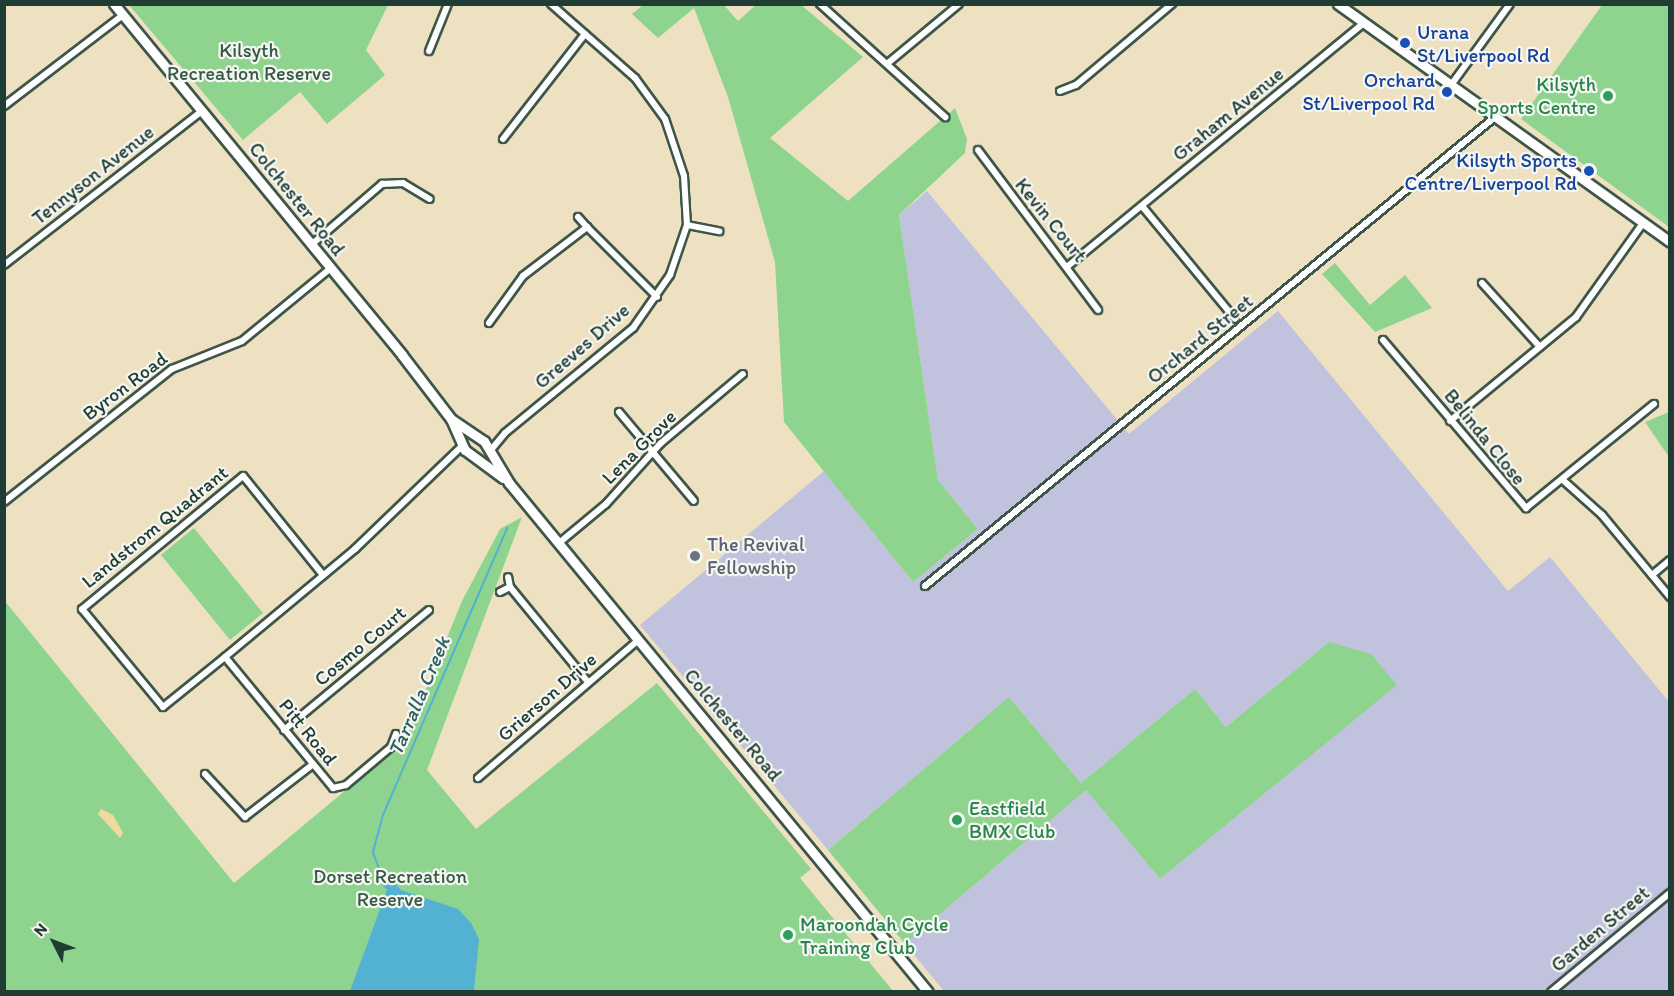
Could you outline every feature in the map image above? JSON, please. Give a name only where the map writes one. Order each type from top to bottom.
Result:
[{"type":"main road","name":"Colchester Road","points":[[114,4],[451,418],[465,447],[509,483]]},
{"type":"main road","points":[[1338,4],[1670,242]]},
{"type":"main road","name":"Colchester Road","points":[[451,418],[480,438],[509,483],[928,992]]},
{"type":"main road","points":[[465,447],[480,438]]},
{"type":"main road","points":[[479,459],[490,453]]},
{"type":"street","points":[[429,51],[448,4]]},
{"type":"street","name":"Greeves Drive","points":[[490,453],[505,433],[633,328],[657,297],[687,225],[684,176],[665,119],[635,78],[551,4]]},
{"type":"street","points":[[819,4],[888,63],[945,117]]},
{"type":"street","points":[[888,63],[959,4]]},
{"type":"street","points":[[1060,91],[1076,85],[1172,4]]},
{"type":"street","points":[[1451,85],[1510,4]]},
{"type":"street","points":[[4,106],[123,15]]},
{"type":"street","name":"Graham Avenue","points":[[1068,266],[1364,23]]},
{"type":"street","points":[[503,139],[585,34]]},
{"type":"street","name":"Tennyson Avenue","points":[[4,265],[202,111]]},
{"type":"street","name":"Orchard Street","points":[[925,586],[1495,117]]},
{"type":"street","name":"Kevin Court","points":[[978,150],[1068,266],[1098,310]]},
{"type":"street","points":[[311,245],[382,184],[403,183],[430,199]]},
{"type":"street","points":[[1142,206],[1234,319]]},
{"type":"street","points":[[578,217],[657,297]]},
{"type":"street","points":[[1450,421],[1578,314],[1643,223]]},
{"type":"street","points":[[687,225],[719,231]]},
{"type":"street","points":[[489,323],[523,276],[587,227]]},
{"type":"street","name":"Byron Road","points":[[4,502],[172,369],[242,341],[331,268]]},
{"type":"street","points":[[1482,283],[1540,346]]},
{"type":"street","name":"Belinda Close","points":[[1383,340],[1522,506],[1535,505],[1654,404]]},
{"type":"street","name":"Lena Grove","points":[[559,543],[606,504],[652,451],[742,374]]},
{"type":"street","points":[[619,412],[694,501]]},
{"type":"street","name":"Greeves Drive","points":[[480,438],[505,433]]},
{"type":"street","name":"Landstrom Quadrant","points":[[323,575],[243,476],[82,609],[163,707],[323,575],[465,447]]},
{"type":"street","points":[[1564,481],[1602,514],[1670,597]]},
{"type":"street","points":[[1652,575],[1670,560]]},
{"type":"street","points":[[508,577],[510,587],[588,682]]},
{"type":"street","points":[[500,592],[510,587]]},
{"type":"street","name":"Cosmo Court","points":[[285,730],[429,610]]},
{"type":"street","name":"Grierson Drive","points":[[477,778],[637,641]]},
{"type":"street","name":"Pitt Road","points":[[225,657],[330,785],[342,788],[391,747],[396,734]]},
{"type":"street","points":[[205,774],[245,817],[312,765]]},
{"type":"street","name":"Garden Street","points":[[1551,992],[1670,893]]},
{"type":"shaded area","points":[[927,191],[1129,434],[1278,311],[1508,591],[1550,557],[1669,702],[1669,991],[944,991],[905,944],[1086,790],[1160,879],[1397,684],[1329,642],[1226,727],[1195,689],[1081,783],[1009,697],[828,850],[640,625],[824,471],[913,582],[978,529],[938,480],[899,215]]},
{"type":"green space","points":[[800,4],[863,57],[770,138],[848,201],[955,108],[967,139],[965,153],[899,215],[938,480],[978,529],[913,582],[784,422],[775,262],[728,97],[694,8],[658,38],[632,14],[643,5],[724,5],[738,21],[756,5]]},
{"type":"green space","name":"Kilsyth Recreation Reserve","points":[[129,5],[388,5],[366,50],[385,75],[327,124],[300,92],[243,140]]},
{"type":"green space","points":[[1602,5],[1669,5],[1669,227],[1521,119]]},
{"type":"green space","points":[[1335,263],[1370,305],[1405,275],[1432,308],[1375,332],[1322,274]]},
{"type":"green space","points":[[1669,412],[1670,457],[1645,422]]},
{"type":"green space","name":"Dorset Recreation Reserve","points":[[522,517],[427,770],[476,829],[657,683],[811,869],[800,878],[893,991],[5,991],[4,600],[234,883],[405,741],[462,601],[500,529]]},
{"type":"green space","points":[[194,528],[263,613],[230,640],[161,555]]},
{"type":"green space","points":[[1329,642],[1371,654],[1397,685],[1160,879],[1086,790],[905,944],[828,850],[1009,697],[1081,783],[1195,689],[1226,727]]},
{"type":"sand","points":[[101,809],[113,815],[123,833],[120,838],[98,814]]},
{"type":"water","points":[[387,874],[401,890],[458,909],[471,923],[479,939],[474,991],[350,991],[387,890],[378,880]]},
{"type":"waterway","name":"Tarralla Creek","points":[[382,877],[373,852],[383,815],[507,528]]},
{"type":"place","name":"Urana St/Liverpool Rd","points":[[1405,43]]},
{"type":"place","name":"Orchard St/Liverpool Rd","points":[[1447,92]]},
{"type":"place","name":"Kilsyth Sports Centre","points":[[1608,96]]},
{"type":"place","name":"Kilsyth Sports Centre/Liverpool Rd","points":[[1589,171]]},
{"type":"place","name":"The Revival Fellowship","points":[[695,556]]},
{"type":"place","name":"Eastfield BMX Club","points":[[957,820]]},
{"type":"place","name":"Maroondah Cycle Training Club","points":[[788,935]]}]
